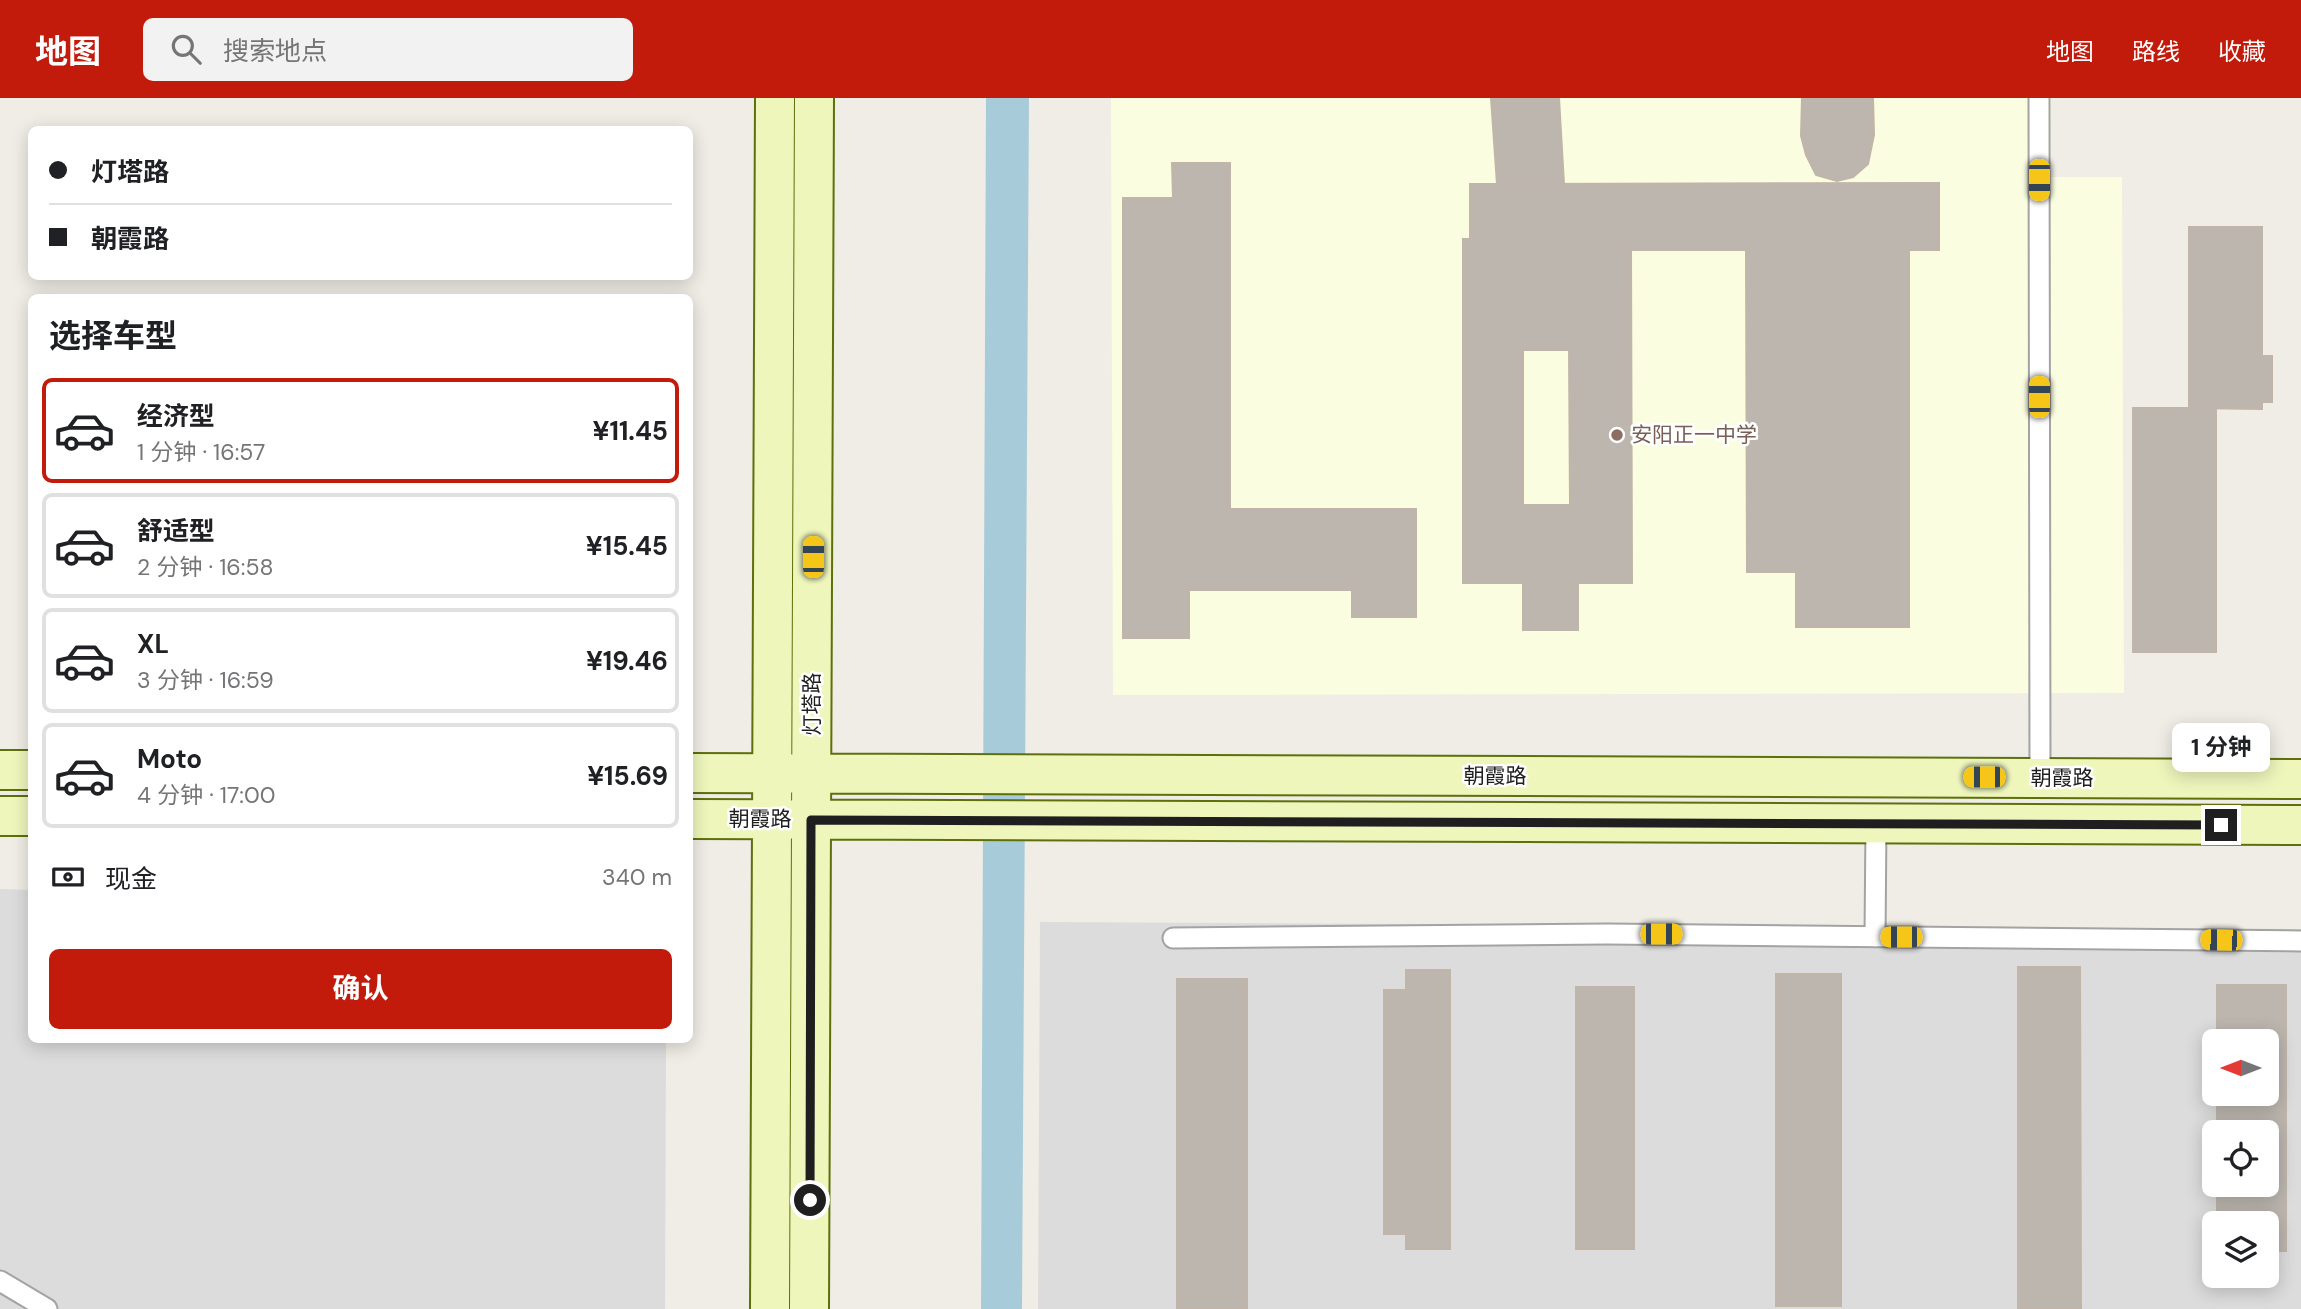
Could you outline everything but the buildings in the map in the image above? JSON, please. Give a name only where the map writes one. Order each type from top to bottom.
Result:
[{"type":"street","name":"灯塔路","points":[[770,1309],[775,98]]},
{"type":"street","name":"灯塔路","points":[[809,1309],[814,98]]},
{"type":"street","points":[[0,770],[28,770]]},
{"type":"street","name":"朝霞路","points":[[693,772],[2301,779]]},
{"type":"street","points":[[0,816],[28,816]]},
{"type":"street","name":"朝霞路","points":[[693,819],[2301,825]]},
{"type":"lane","points":[[2039,98],[2040,778]]},
{"type":"lane","points":[[1875,937],[1876,824]]},
{"type":"lane","points":[[1173,938],[1607,934],[2301,941]]},
{"type":"lane","points":[[0,1281],[47,1309]]},
{"type":"shaded area","name":"安阳正一中学","points":[[1111,98],[2051,98],[2051,177],[2122,177],[2124,693],[1113,695]]},
{"type":"shaded area","points":[[0,889],[28,890],[28,1043],[666,1043],[665,1309],[0,1309]]},
{"type":"shaded area","points":[[1040,922],[2301,929],[2301,1309],[1038,1309]]},
{"type":"water","points":[[986,98],[1029,98],[1022,1309],[981,1309]]},
{"type":"place","name":"安阳正一中学","points":[[1617,435]]},
{"type":"route","points":[[810,1200],[811,820],[2221,825]]}]
